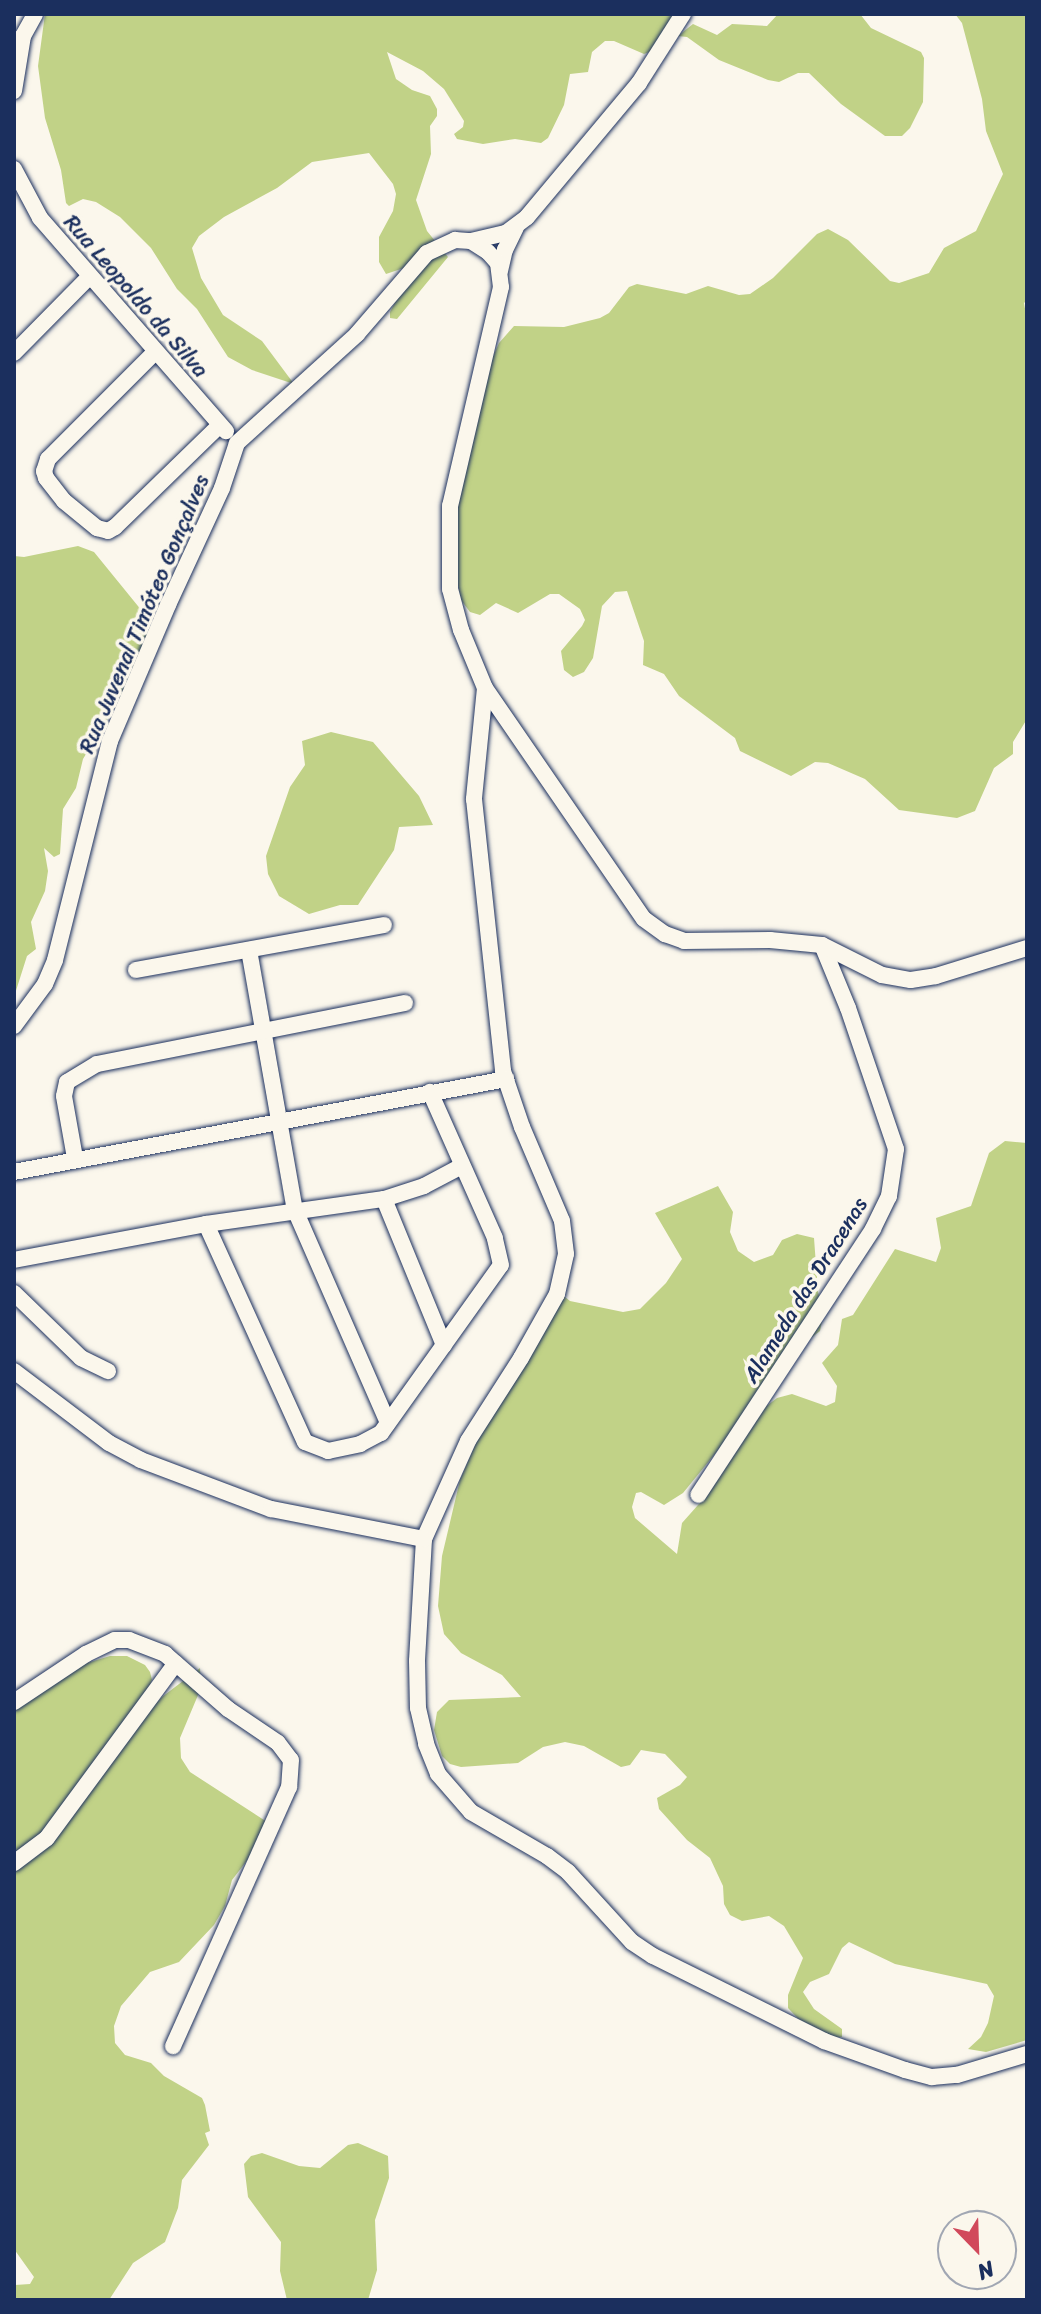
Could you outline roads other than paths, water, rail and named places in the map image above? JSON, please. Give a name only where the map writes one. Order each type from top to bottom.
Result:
[{"type":"street","points":[[14,91],[18,36],[35,14]]},
{"type":"street","points":[[683,14],[625,102],[516,227],[505,250],[495,320],[450,506],[450,589],[466,644],[485,688],[644,919],[665,934],[684,941],[770,940],[822,945],[882,975],[911,980],[936,976],[1027,948]]},
{"type":"street","name":"Rua Leopoldo da Silva","points":[[14,169],[27,199],[89,277],[237,443]]},
{"type":"street","points":[[14,212],[27,199]]},
{"type":"street","points":[[237,443],[357,334],[427,253],[455,240],[471,241],[516,227]]},
{"type":"street","points":[[471,241],[488,252],[500,271]]},
{"type":"street","points":[[14,353],[89,277]]},
{"type":"street","points":[[154,353],[48,459],[44,471],[64,501],[97,528],[108,531],[138,508],[220,425]]},
{"type":"street","name":"Rua Juvenal Timóteo Gonçalves","points":[[14,1026],[45,984],[55,960],[110,741],[222,488],[237,443]]},
{"type":"street","points":[[485,688],[474,799],[506,1079],[522,1127],[562,1221],[566,1238],[565,1272],[541,1326],[456,1462],[424,1539],[418,1708],[438,1774],[471,1812],[547,1856],[568,1872],[632,1942],[653,1956],[824,2041],[878,2062],[932,2077],[979,2070],[1027,2054]]},
{"type":"street","points":[[136,970],[384,925]]},
{"type":"street","name":"Alameda das Dracenas","points":[[698,1495],[873,1229],[889,1196],[896,1167],[896,1149],[882,1100],[822,945]]},
{"type":"street","points":[[249,950],[295,1210],[388,1423]]},
{"type":"street","points":[[75,1158],[64,1096],[67,1082],[97,1064],[405,1003]]},
{"type":"street","points":[[14,1172],[75,1158],[506,1079]]},
{"type":"street","points":[[206,1224],[305,1442],[328,1451],[360,1444],[381,1433],[501,1265],[495,1238],[430,1092]]},
{"type":"street","points":[[14,1260],[206,1224],[384,1199],[424,1186],[462,1166]]},
{"type":"street","points":[[384,1199],[444,1345]]},
{"type":"street","points":[[14,1293],[81,1358],[108,1371]]},
{"type":"street","points":[[14,1371],[80,1423],[141,1460],[271,1509],[424,1539]]},
{"type":"street","points":[[14,1702],[86,1654],[115,1640],[149,1646],[176,1663],[228,1709],[287,1752],[293,1768],[289,1787],[173,2046]]},
{"type":"street","points":[[14,1863],[47,1838],[176,1663]]}]
